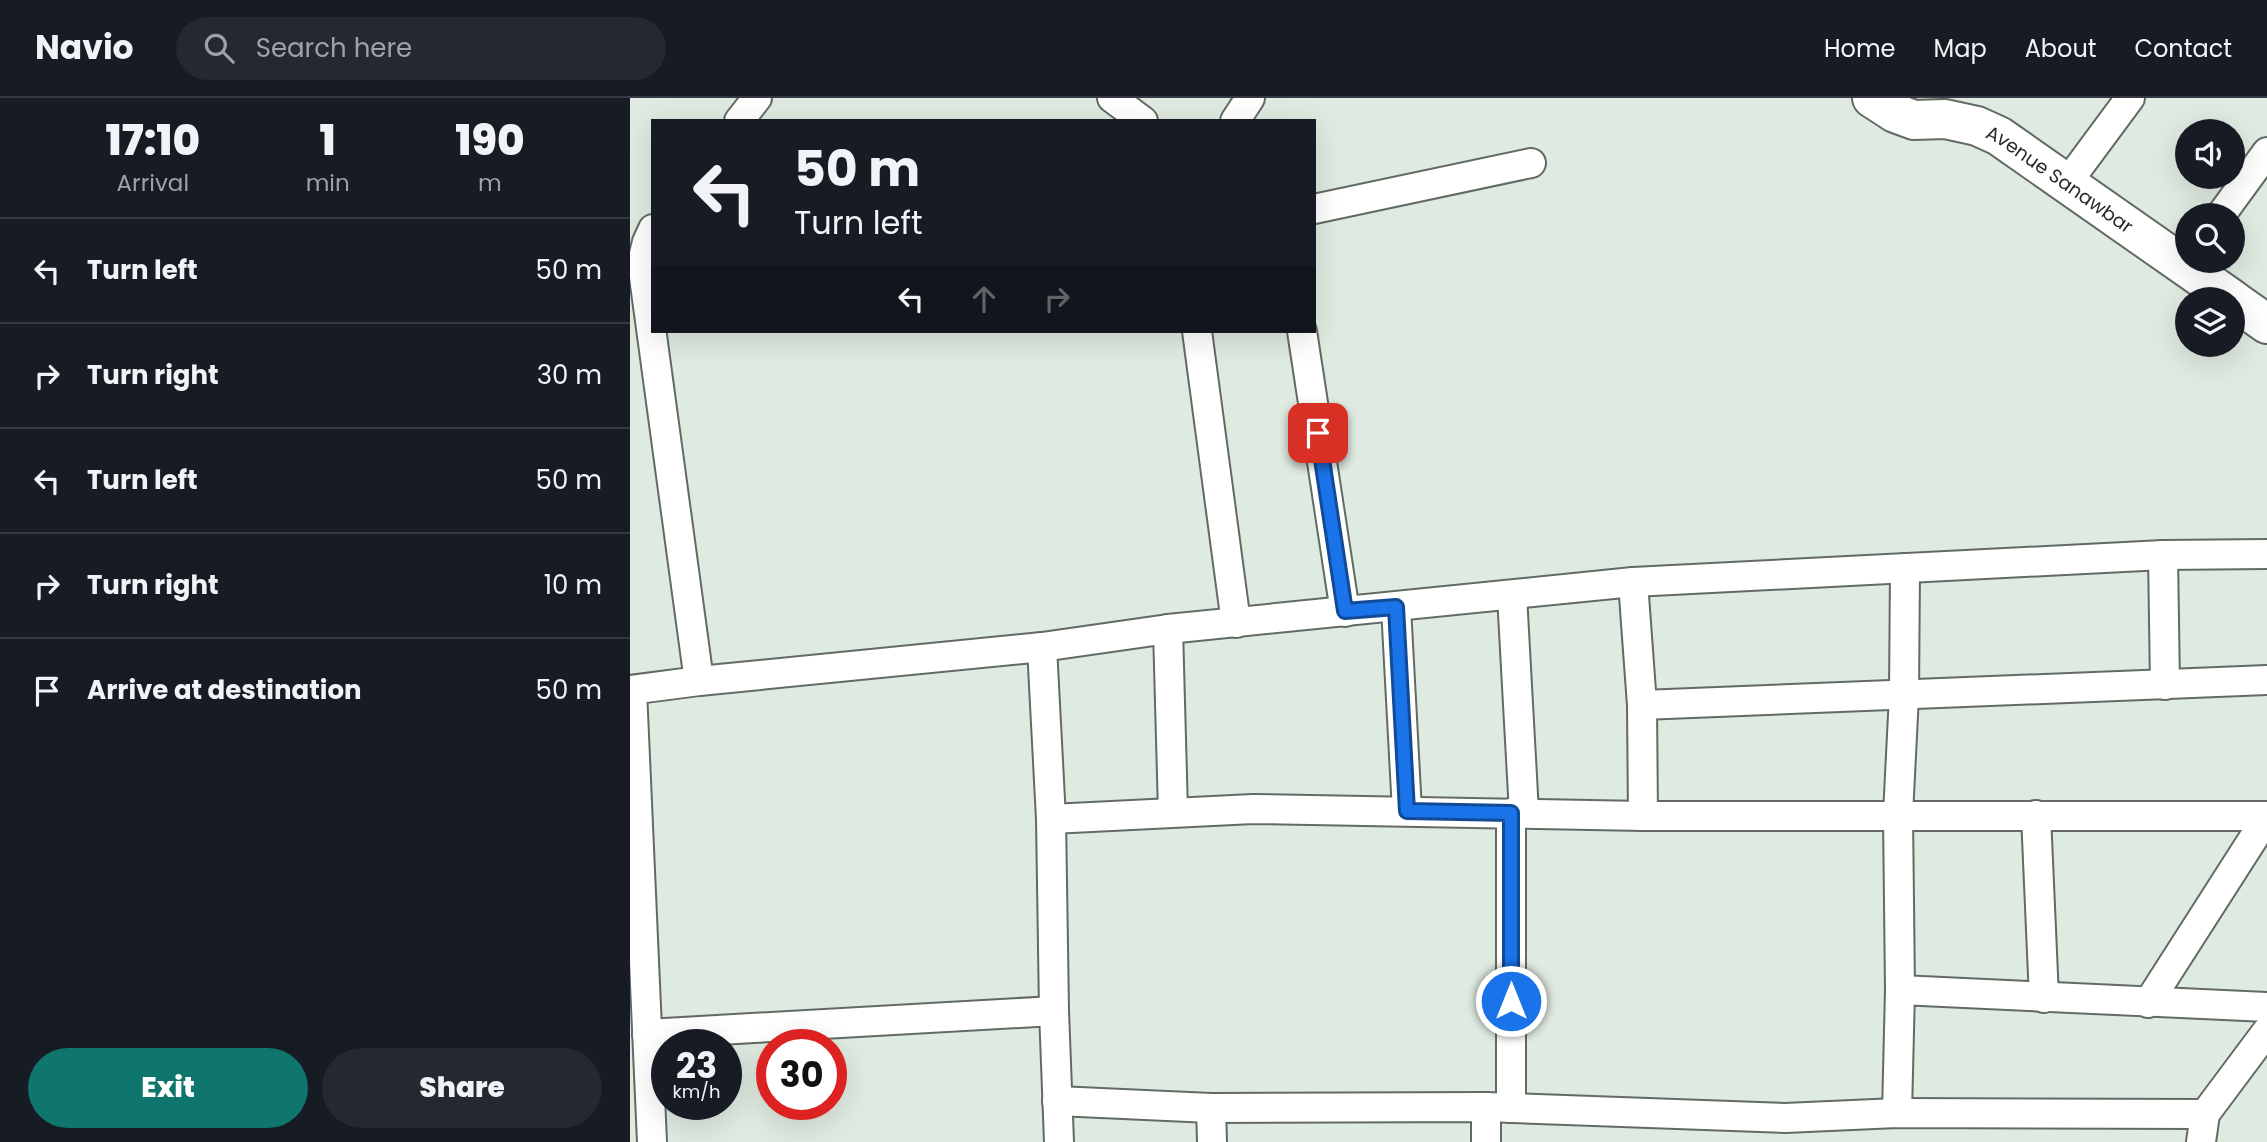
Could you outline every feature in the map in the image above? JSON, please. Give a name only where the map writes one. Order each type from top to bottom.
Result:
[{"type":"street","points":[[740,119],[757,98]]},
{"type":"street","points":[[1112,98],[1140,119]]},
{"type":"street","points":[[1236,119],[1250,98]]},
{"type":"street","name":"Avenue Sanawbar","points":[[1872,98],[1895,113],[1914,120],[1952,109],[1998,136],[2175,255]]},
{"type":"street","points":[[2067,183],[2130,98]]},
{"type":"street","points":[[2230,203],[2267,152]]},
{"type":"street","points":[[1316,209],[1531,163]]},
{"type":"street","points":[[651,233],[642,262],[651,328]]},
{"type":"street","name":"Avenue Sanawbar","points":[[2199,273],[2217,287]]},
{"type":"street","name":"Avenue Sanawbar","points":[[2245,308],[2267,324]]},
{"type":"street","points":[[652,333],[699,681]]},
{"type":"street","points":[[1197,333],[1236,623]]},
{"type":"street","points":[[1302,333],[1345,611]]},
{"type":"street","points":[[652,1142],[631,690],[1042,647],[1168,629],[1633,582],[2163,555],[2267,554]]},
{"type":"street","points":[[2163,555],[2165,685]]},
{"type":"street","points":[[1897,1113],[1900,990],[1899,816],[1905,568]]},
{"type":"street","points":[[1633,582],[1642,705],[1643,816]]},
{"type":"street","points":[[1486,1142],[1498,1107],[1518,813],[1512,595]]},
{"type":"street","points":[[1396,607],[1407,811]]},
{"type":"street","points":[[1168,629],[1173,813]]},
{"type":"street","points":[[1042,647],[1051,819],[1059,1142]]},
{"type":"street","points":[[1642,705],[2267,680]]},
{"type":"street","points":[[1051,819],[1253,809],[1643,816],[2267,816]]},
{"type":"street","points":[[2036,815],[2044,998]]},
{"type":"street","points":[[2148,1003],[2267,816]]},
{"type":"street","points":[[1900,990],[2267,1007]]},
{"type":"street","points":[[647,1034],[1054,1011]]},
{"type":"street","points":[[2201,1142],[2205,1114],[2267,1031]]},
{"type":"street","points":[[1057,1101],[1211,1108],[1498,1107],[1785,1130],[1897,1113],[2205,1114]]},
{"type":"street","points":[[1211,1108],[1212,1142]]},
{"type":"route","points":[[1318,433],[1345,611],[1396,607],[1407,811],[1511,813],[1511,1001]]}]
